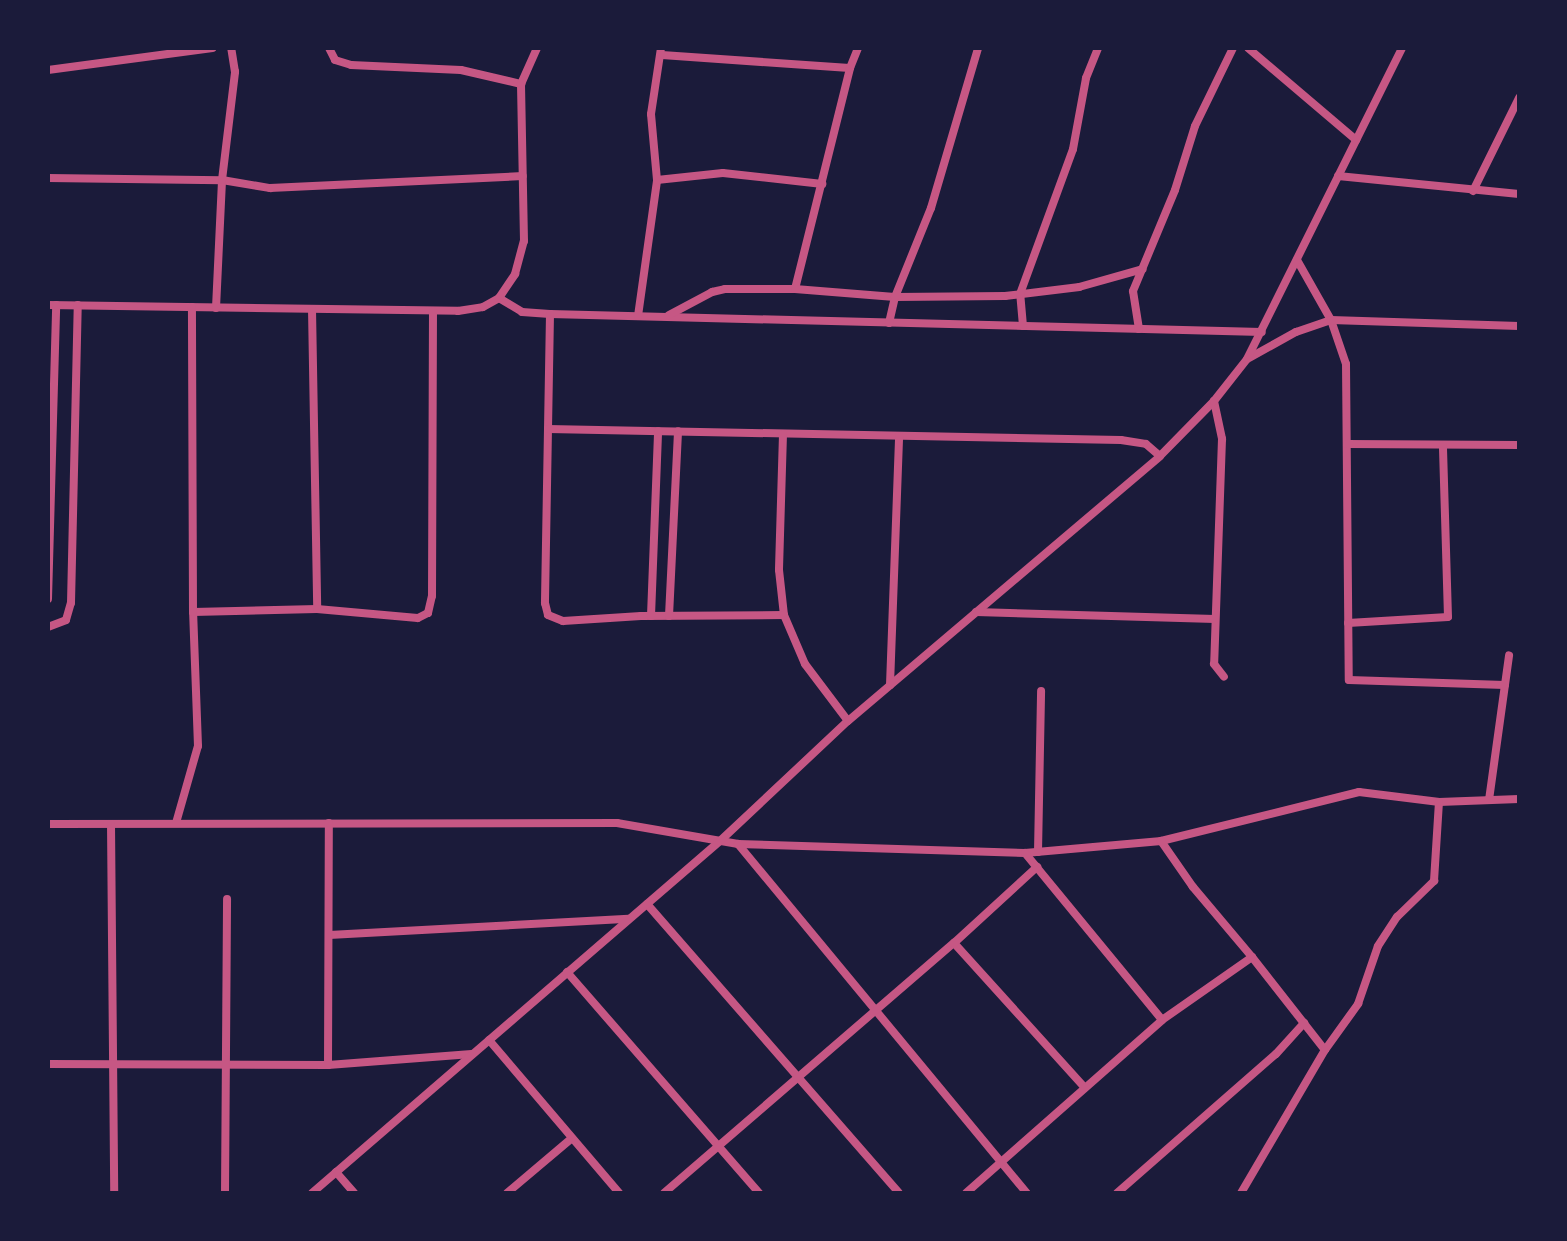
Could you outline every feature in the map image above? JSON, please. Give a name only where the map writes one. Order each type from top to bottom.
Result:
[{"type":"street","points":[[48,70],[213,48]]},
{"type":"street","points":[[216,308],[222,180],[235,72],[231,48]]},
{"type":"street","points":[[329,48],[335,60],[351,65],[461,70],[521,84]]},
{"type":"street","points":[[48,599],[52,305],[433,311],[483,307],[499,298],[515,274],[524,241],[521,84],[537,48]]},
{"type":"street","points":[[795,289],[850,68],[858,48]]},
{"type":"street","points":[[889,323],[895,297],[931,208],[978,48]]},
{"type":"street","points":[[1023,326],[1020,294],[1073,149],[1086,78],[1098,48]]},
{"type":"street","points":[[1139,329],[1133,291],[1175,190],[1195,126],[1233,48]]},
{"type":"street","points":[[1248,48],[1356,140]]},
{"type":"street","points":[[312,1193],[720,841],[848,721],[1160,456],[1214,401],[1247,359],[1262,332],[1402,48]]},
{"type":"street","points":[[638,316],[657,180],[651,114],[661,52],[850,68]]},
{"type":"street","points":[[1473,191],[1519,98]]},
{"type":"street","points":[[657,180],[723,173],[822,184]]},
{"type":"street","points":[[48,178],[222,180],[270,188],[523,176]]},
{"type":"street","points":[[1338,176],[1519,194]]},
{"type":"street","points":[[1297,260],[1331,320],[1346,364],[1349,680],[1505,685]]},
{"type":"street","points":[[666,317],[712,292],[725,289],[795,289],[895,297],[1020,294],[1079,287],[1143,269]]},
{"type":"street","points":[[499,298],[522,312],[550,314],[1262,332]]},
{"type":"street","points":[[48,627],[66,620],[71,603],[78,305]]},
{"type":"street","points":[[176,823],[198,746],[193,612],[192,307]]},
{"type":"street","points":[[312,309],[317,609]]},
{"type":"street","points":[[193,612],[317,609],[418,618],[428,613],[432,596],[433,311]]},
{"type":"street","points":[[550,314],[545,603],[548,615],[563,621],[651,616],[784,615]]},
{"type":"street","points":[[1247,359],[1296,332],[1331,320],[1519,326]]},
{"type":"street","points":[[1214,401],[1222,439],[1214,664],[1224,677]]},
{"type":"street","points":[[548,429],[1121,440],[1146,444],[1160,456]]},
{"type":"street","points":[[651,616],[658,431]]},
{"type":"street","points":[[669,616],[678,431]]},
{"type":"street","points":[[783,434],[779,570],[784,615],[805,664],[848,721]]},
{"type":"street","points":[[890,685],[899,436]]},
{"type":"street","points":[[1347,444],[1519,445]]},
{"type":"street","points":[[1348,623],[1448,617],[1443,445]]},
{"type":"street","points":[[976,612],[1215,619]]},
{"type":"street","points":[[1489,800],[1509,655]]},
{"type":"street","points":[[1038,852],[1041,691]]},
{"type":"street","points":[[48,824],[617,823],[738,844],[1025,853],[1161,841],[1359,792],[1439,802],[1519,799]]},
{"type":"street","points":[[1241,1193],[1325,1050],[1358,1004],[1378,946],[1397,917],[1434,881],[1439,802]]},
{"type":"street","points":[[328,1065],[329,823]]},
{"type":"street","points":[[111,824],[114,1193]]},
{"type":"street","points":[[1161,841],[1193,887],[1325,1050]]},
{"type":"street","points":[[738,844],[872,1010],[1027,1193]]},
{"type":"street","points":[[1025,853],[1162,1020]]},
{"type":"street","points":[[664,1193],[872,1010],[954,943],[1037,867]]},
{"type":"street","points":[[225,1193],[227,899]]},
{"type":"street","points":[[647,904],[899,1193]]},
{"type":"street","points":[[329,935],[629,919]]},
{"type":"street","points":[[954,943],[1085,1088]]},
{"type":"street","points":[[966,1193],[1162,1020],[1252,957]]},
{"type":"street","points":[[567,972],[759,1193]]},
{"type":"street","points":[[1117,1193],[1276,1054],[1304,1023]]},
{"type":"street","points":[[489,1040],[619,1193]]},
{"type":"street","points":[[48,1064],[328,1065],[473,1054]]},
{"type":"street","points":[[507,1193],[572,1138]]},
{"type":"street","points":[[336,1172],[354,1193]]}]
